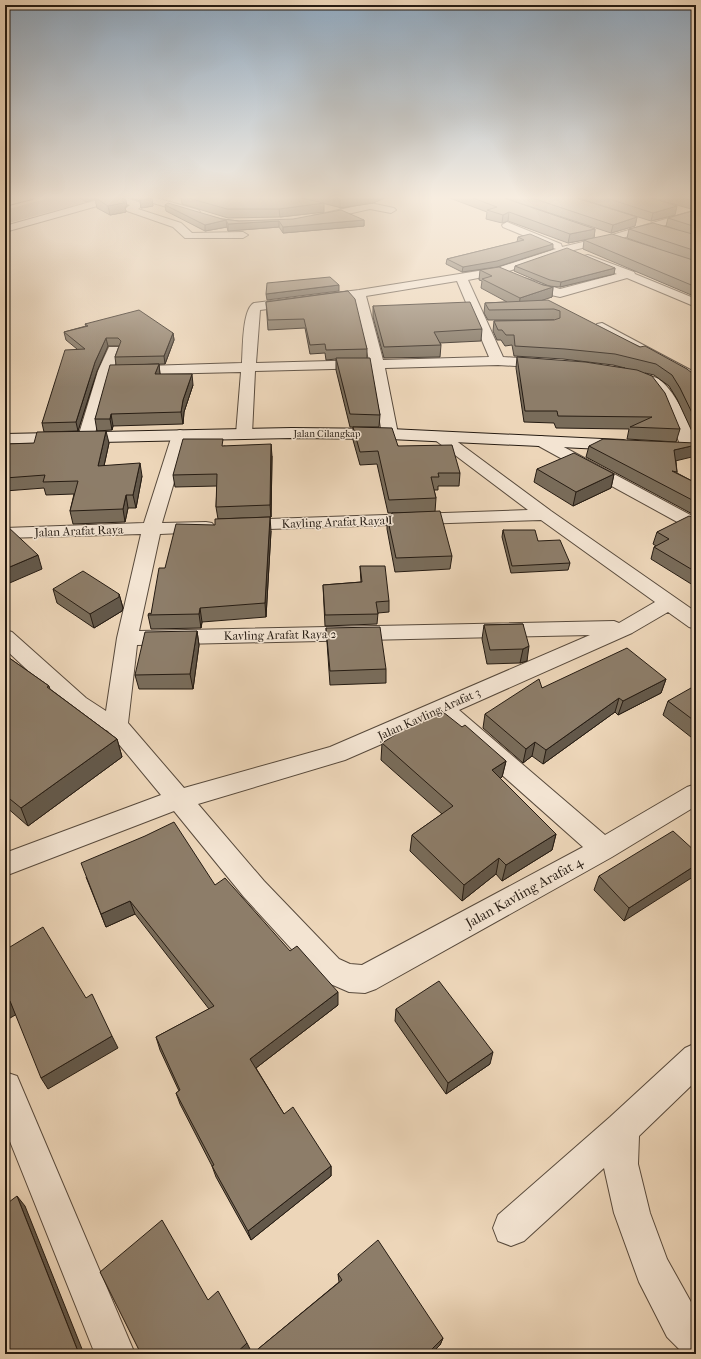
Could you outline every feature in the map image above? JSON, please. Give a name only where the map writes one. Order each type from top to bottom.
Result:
[{"type":"street","points":[[244,434],[252,314],[254,308],[265,305],[359,294],[499,271],[531,260]]},
{"type":"street","points":[[595,260],[696,303]]},
{"type":"street","points":[[499,271],[546,290],[560,293],[630,274]]},
{"type":"street","points":[[461,277],[498,361]]},
{"type":"street","points":[[359,294],[377,364],[390,434]]},
{"type":"street","points":[[483,326],[498,326]]},
{"type":"street","points":[[602,327],[696,379]]},
{"type":"street","points":[[86,437],[105,371],[114,350]]},
{"type":"street","points":[[105,371],[498,361],[561,365]]},
{"type":"street","points":[[640,377],[652,381],[660,387],[693,449],[674,448]]},
{"type":"street","name":"Jalan Cilangkap","points":[[5,438],[244,434],[390,434],[635,446]]},
{"type":"street","points":[[116,725],[127,638],[152,528],[180,435]]},
{"type":"street","points":[[441,437],[545,514],[696,622]]},
{"type":"street","points":[[541,441],[696,525]]},
{"type":"street","name":"Kavling Arafat Raya I","points":[[152,528],[545,514]]},
{"type":"street","name":"Jalan Arafat Raya","points":[[5,533],[152,528]]},
{"type":"street","name":"Jalan Kavling Arafat 3","points":[[5,865],[179,798],[337,754],[624,628],[670,603]]},
{"type":"street","name":"Kavling Arafat Raya 2","points":[[127,638],[624,628]]},
{"type":"street","points":[[5,636],[78,704],[94,715],[116,725],[179,798]]},
{"type":"street","points":[[442,708],[603,849]]},
{"type":"street","name":"Jalan Kavling Arafat 4","points":[[179,798],[254,889],[329,969],[349,978],[365,979],[603,849],[696,794]]},
{"type":"street","points":[[511,1228],[622,1129],[696,1059]]},
{"type":"street","points":[[5,1088],[115,1354]]},
{"type":"street","points":[[622,1129],[620,1164],[632,1213],[652,1269],[681,1323],[696,1338]]},
{"type":"building","points":[[450,260],[499,260],[497,261],[463,267]]},
{"type":"building","points":[[531,260],[597,260],[615,268],[561,282],[550,280],[515,266]]},
{"type":"building","points":[[633,260],[696,261],[696,287]]},
{"type":"building","points":[[499,267],[543,285],[553,287],[520,298],[482,279],[492,276],[480,270]]},
{"type":"building","points":[[330,277],[339,285],[266,294],[267,283]]},
{"type":"building","points":[[348,291],[355,299],[367,349],[326,350],[325,344],[310,345],[304,319],[268,320],[266,302]]},
{"type":"building","points":[[548,300],[640,347],[645,346],[687,369],[696,376],[696,421],[672,375],[656,364],[615,354],[515,346],[514,335],[506,335],[502,330],[498,330],[494,321],[554,320],[560,318],[560,311],[554,309],[489,310],[485,303]]},
{"type":"building","points":[[470,302],[482,329],[434,332],[441,345],[384,347],[373,306]]},
{"type":"building","points":[[139,310],[173,333],[164,356],[115,357],[121,341],[118,338],[106,338],[95,362],[76,422],[42,423],[65,350],[85,349],[64,332],[88,326],[85,324]]},
{"type":"building","points":[[517,357],[585,362],[637,370],[652,376],[665,393],[680,429],[630,427],[652,417],[558,416],[557,411],[525,411]]},
{"type":"building","points":[[336,358],[370,358],[380,415],[350,414]]},
{"type":"building","points":[[159,364],[155,374],[192,374],[183,400],[181,412],[111,414],[110,419],[95,419],[110,365]]},
{"type":"building","points":[[353,427],[392,428],[398,446],[452,445],[460,473],[438,473],[439,477],[431,477],[436,498],[389,500],[378,451],[360,452]]},
{"type":"building","points":[[106,431],[98,466],[140,463],[133,495],[126,495],[123,509],[70,511],[78,481],[43,482],[45,475],[5,478],[5,444],[34,443],[37,432]]},
{"type":"building","points":[[183,439],[223,439],[222,446],[271,444],[270,505],[216,507],[217,474],[173,475]]},
{"type":"building","points":[[603,439],[696,443],[696,445],[674,450],[677,472],[672,471],[696,483],[696,502],[589,446]]},
{"type":"building","points":[[574,453],[614,474],[576,492],[537,469]]},
{"type":"building","points":[[440,511],[452,556],[396,558],[387,516],[392,515],[392,513]]},
{"type":"building","points":[[689,516],[696,518],[696,572],[654,547],[669,539],[657,532]]},
{"type":"building","points":[[270,517],[265,603],[200,608],[199,614],[148,615],[149,613],[151,614],[159,568],[165,568],[176,524],[215,525],[215,519]]},
{"type":"building","points":[[7,526],[38,555],[5,569],[5,527]]},
{"type":"building","points":[[503,530],[535,530],[538,541],[560,540],[570,563],[512,566]]},
{"type":"building","points":[[360,566],[385,566],[389,601],[376,602],[378,614],[325,615],[323,585],[362,582]]},
{"type":"building","points":[[83,571],[119,594],[119,597],[90,614],[53,589]]},
{"type":"building","points":[[523,624],[529,646],[523,649],[490,650],[484,625]]},
{"type":"building","points":[[380,627],[386,669],[330,671],[326,628]]},
{"type":"building","points":[[197,631],[190,674],[135,675],[145,632]]},
{"type":"building","points":[[627,648],[666,679],[623,701],[619,698],[546,750],[535,742],[526,749],[485,714],[539,679],[542,688]]},
{"type":"building","points":[[5,655],[49,686],[47,687],[117,739],[21,808],[5,795]]},
{"type":"building","points":[[691,688],[696,692],[696,722],[668,701]]},
{"type":"building","points":[[438,708],[462,727],[465,725],[506,761],[492,770],[556,834],[506,865],[499,858],[464,885],[412,835],[453,806],[382,743]]},
{"type":"building","points":[[174,822],[215,885],[225,878],[290,951],[297,946],[338,992],[250,1059],[284,1114],[293,1107],[331,1166],[248,1231],[212,1166],[214,1165],[176,1093],[180,1090],[156,1037],[214,1006],[130,901],[101,914],[81,863]]},
{"type":"building","points":[[673,831],[696,852],[696,865],[629,908],[599,876]]},
{"type":"building","points":[[43,927],[86,998],[92,994],[112,1036],[41,1078],[10,1001],[5,1004],[5,950]]},
{"type":"building","points":[[439,981],[493,1052],[448,1083],[396,1009]]},
{"type":"building","points":[[17,1196],[79,1354],[5,1354],[5,1205]]},
{"type":"building","points":[[162,1220],[208,1300],[218,1291],[247,1343],[235,1354],[141,1354],[100,1272]]},
{"type":"building","points":[[378,1240],[443,1338],[427,1354],[252,1354],[342,1280],[338,1274]]}]
